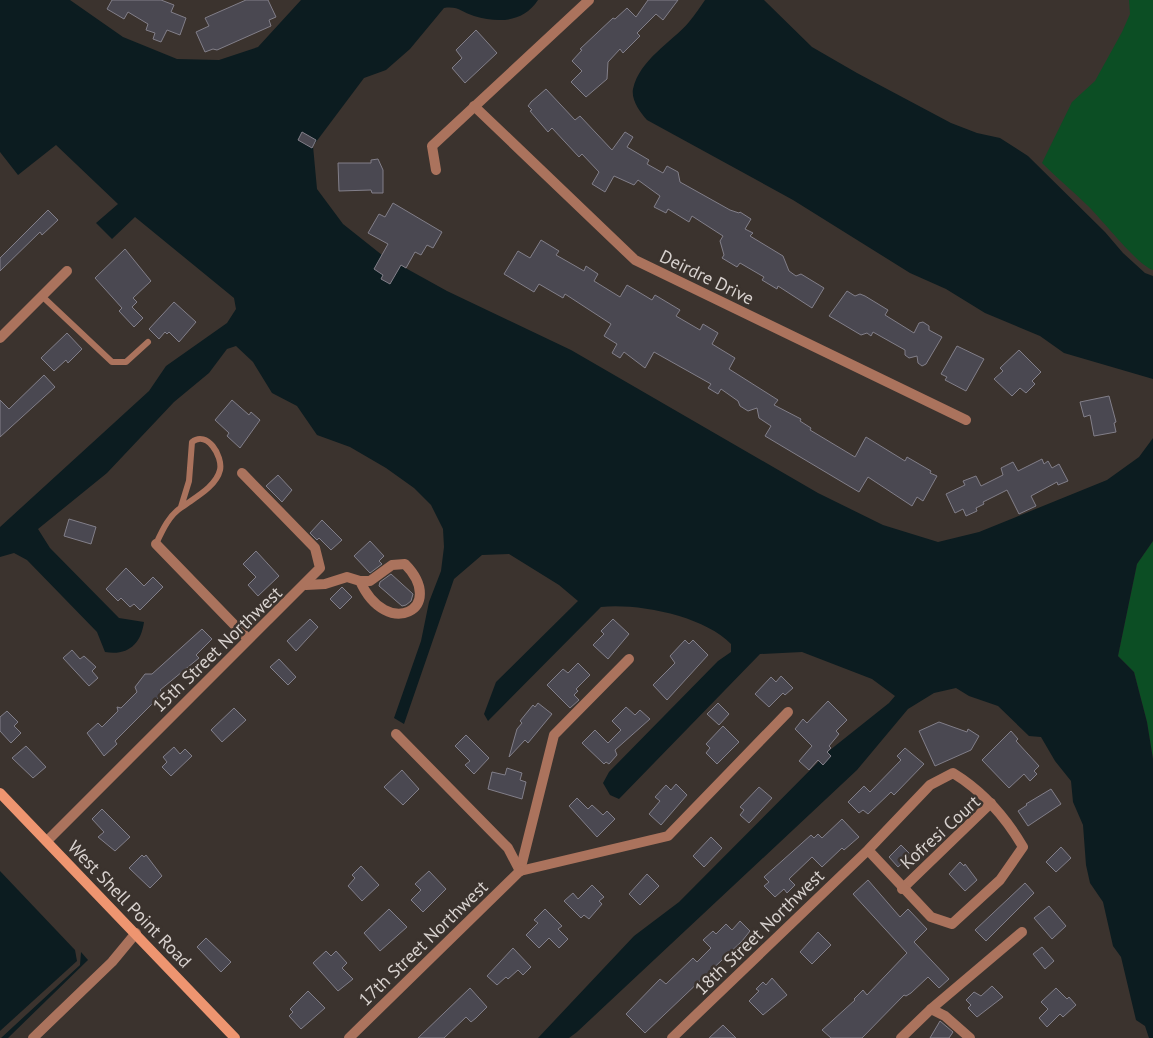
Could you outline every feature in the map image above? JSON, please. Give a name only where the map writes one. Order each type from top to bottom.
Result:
[{"type":"street","points":[[436,170],[432,146],[590,0]]},
{"type":"street","name":"Deirdre Drive","points":[[474,106],[635,260],[966,420]]},
{"type":"street","points":[[0,338],[67,271]]},
{"type":"street","name":"15th Street Northwest","points":[[47,841],[248,640],[306,585],[320,568],[315,548],[242,473]]},
{"type":"street","points":[[156,544],[248,640]]},
{"type":"street","points":[[306,585],[325,584],[347,577],[360,582],[370,580],[392,565],[405,564],[414,573],[420,595],[417,604],[402,616],[383,609],[373,600],[360,582]]},
{"type":"street","points":[[520,871],[554,735],[629,659]]},
{"type":"street","points":[[520,871],[668,836],[788,712]]},
{"type":"street","points":[[396,734],[508,848],[520,871]]},
{"type":"street","name":"18th Street Northwest","points":[[672,1038],[868,850],[930,785],[953,773],[975,787],[991,803]]},
{"type":"street","name":"West Shell Point Road","points":[[0,792],[235,1038]]},
{"type":"street","name":"Kofresi Court","points":[[868,850],[902,889],[931,917],[952,924],[1000,880],[1023,847],[1008,821],[991,803],[902,889]]},
{"type":"street","name":"17th Street Northwest","points":[[349,1038],[520,871]]},
{"type":"street","points":[[901,1038],[931,1009],[1022,932]]},
{"type":"street","points":[[33,1038],[112,962],[136,933]]},
{"type":"street","points":[[931,1009],[945,1016],[970,1038]]},
{"type":"lane","points":[[43,297],[112,362],[126,362],[148,342]]},
{"type":"lane","points":[[156,544],[167,522],[182,507],[209,486],[220,470],[220,459],[207,441],[202,438],[192,442],[189,481],[182,507]]},
{"type":"green space","points":[[1129,0],[1153,0],[1153,270],[1138,260],[1087,205],[1042,163],[1072,102],[1095,81],[1122,32],[1130,14]]},
{"type":"green space","points":[[1153,541],[1153,759],[1147,722],[1134,672],[1118,656],[1137,564]]},
{"type":"shaded area","points":[[0,0],[70,0],[123,37],[177,59],[219,60],[258,47],[301,0],[538,0],[525,13],[517,17],[501,20],[474,16],[453,8],[444,8],[410,49],[386,70],[364,78],[313,146],[317,189],[343,224],[382,255],[447,291],[571,350],[818,493],[883,525],[938,542],[979,532],[1107,480],[1139,457],[1153,438],[1153,541],[1137,564],[1118,656],[1134,672],[1147,722],[1153,759],[1153,1038],[1149,1038],[1145,1026],[1136,1020],[1121,957],[1113,946],[1103,902],[1090,883],[1086,865],[1083,825],[1073,802],[1071,781],[1055,761],[1041,737],[1029,736],[998,706],[969,696],[956,688],[934,693],[908,709],[857,770],[577,1032],[569,1038],[538,1038],[634,936],[679,902],[830,750],[889,703],[895,696],[872,679],[802,652],[760,654],[619,799],[610,795],[603,783],[609,772],[718,661],[731,652],[731,644],[719,634],[688,619],[633,607],[601,607],[488,721],[484,714],[496,682],[578,601],[559,585],[509,554],[482,555],[454,579],[404,724],[394,718],[421,641],[429,602],[441,571],[444,547],[443,529],[431,505],[414,488],[386,468],[350,447],[317,435],[297,406],[272,393],[253,362],[236,346],[227,349],[209,373],[174,402],[107,473],[38,529],[50,548],[119,618],[144,622],[140,637],[132,647],[120,652],[105,652],[97,632],[27,560],[14,553],[0,557],[0,527],[149,391],[166,366],[227,323],[236,309],[234,298],[135,217],[112,239],[96,223],[118,204],[56,145],[18,175],[0,152]]},
{"type":"shaded area","points":[[705,0],[764,0],[812,47],[951,123],[977,133],[1000,138],[1028,156],[1105,232],[1123,253],[1145,273],[1153,276],[1153,379],[1064,353],[1040,336],[985,313],[946,289],[910,273],[793,200],[647,120],[639,110],[633,97],[633,89],[637,78],[649,60],[682,30]]},
{"type":"shaded area","points":[[0,871],[75,950],[77,961],[0,1031]]},
{"type":"shaded area","points":[[81,952],[88,960],[8,1038],[1,1038],[80,965]]},
{"type":"building","points":[[112,0],[161,0],[174,5],[171,12],[186,18],[180,35],[167,30],[161,42],[153,39],[155,33],[146,30],[148,24],[128,12],[124,19],[107,9]]},
{"type":"building","points":[[246,0],[268,0],[276,17],[269,20],[271,26],[217,50],[213,49],[205,52],[196,32],[209,26],[205,18]]},
{"type":"building","points":[[648,0],[678,0],[663,20],[656,14],[637,33],[640,36],[623,53],[620,49],[608,62],[607,79],[586,97],[571,82],[582,71],[572,61],[582,50],[580,49],[613,18],[615,19],[627,8],[636,17]]},
{"type":"building","points":[[476,30],[497,53],[465,83],[452,68],[462,58],[456,50]]},
{"type":"building","points":[[546,89],[575,120],[580,116],[612,150],[625,132],[633,137],[627,147],[649,160],[647,164],[663,173],[667,166],[678,172],[680,182],[730,210],[740,212],[751,219],[745,229],[753,233],[750,236],[783,256],[789,271],[796,276],[801,274],[824,288],[812,308],[778,286],[777,289],[762,280],[764,277],[740,263],[737,267],[722,258],[724,255],[720,241],[723,236],[692,216],[689,222],[668,209],[666,213],[654,207],[660,196],[638,180],[634,185],[614,176],[605,192],[592,184],[599,172],[582,154],[579,157],[552,128],[548,132],[530,111],[532,110],[528,106]]},
{"type":"building","points":[[302,132],[316,140],[312,148],[298,140]]},
{"type":"building","points":[[378,159],[383,170],[383,193],[372,193],[371,190],[339,191],[338,163],[371,163],[371,160]]},
{"type":"building","points":[[393,203],[442,232],[433,248],[427,245],[421,255],[415,252],[406,268],[401,265],[390,284],[381,279],[383,275],[374,269],[388,244],[368,233],[379,214],[385,217]]},
{"type":"building","points":[[48,210],[58,220],[42,235],[40,232],[0,271],[0,258]]},
{"type":"building","points":[[541,240],[559,251],[556,255],[584,271],[586,266],[598,274],[594,281],[620,297],[627,285],[652,300],[655,295],[680,310],[676,316],[700,330],[703,324],[718,333],[712,344],[735,358],[729,369],[778,400],[774,405],[801,419],[800,421],[811,428],[810,430],[855,457],[866,437],[905,461],[907,457],[931,471],[930,473],[937,476],[923,501],[917,497],[912,506],[868,477],[859,492],[765,436],[771,426],[759,418],[757,408],[748,411],[721,389],[718,394],[708,388],[711,384],[654,352],[645,368],[624,352],[620,358],[612,353],[617,344],[604,336],[611,324],[565,294],[563,298],[539,284],[534,292],[504,274],[518,251],[530,258]]},
{"type":"building","points":[[125,249],[151,281],[133,298],[137,302],[132,307],[143,318],[134,327],[119,311],[122,308],[95,278]]},
{"type":"building","points":[[847,291],[855,296],[860,294],[865,296],[888,310],[885,315],[914,333],[919,323],[923,322],[929,326],[929,330],[942,337],[926,364],[922,366],[918,363],[917,356],[909,358],[905,355],[905,350],[873,332],[871,336],[867,333],[861,335],[829,316]]},
{"type":"building","points":[[174,302],[196,322],[179,342],[169,332],[167,334],[165,332],[159,339],[149,329]]},
{"type":"building","points":[[67,333],[82,349],[68,363],[66,360],[54,371],[41,358]]},
{"type":"building","points":[[957,346],[984,359],[966,391],[945,380],[947,377],[941,374]]},
{"type":"building","points":[[1019,350],[1041,372],[1032,381],[1035,384],[1026,393],[1020,388],[1012,396],[994,379],[1003,371],[1000,368]]},
{"type":"building","points":[[44,375],[55,387],[0,437],[0,400],[9,409]]},
{"type":"building","points":[[1109,396],[1116,422],[1114,423],[1116,432],[1094,436],[1090,415],[1084,417],[1080,402]]},
{"type":"building","points":[[232,400],[249,415],[251,412],[260,420],[240,448],[227,436],[229,433],[215,420]]},
{"type":"building","points":[[1042,459],[1044,464],[1048,461],[1052,468],[1059,464],[1068,481],[1058,485],[1057,482],[1031,496],[1036,506],[1019,514],[1007,490],[983,502],[984,504],[976,508],[977,511],[966,516],[963,509],[955,513],[946,494],[965,485],[963,481],[976,476],[981,486],[1003,475],[1001,468],[1013,462],[1018,471]]},
{"type":"building","points":[[278,475],[292,490],[282,502],[266,486]]},
{"type":"building","points":[[69,519],[96,527],[91,544],[64,536]]},
{"type":"building","points":[[322,520],[342,540],[331,550],[319,538],[317,540],[310,533]]},
{"type":"building","points":[[370,541],[384,556],[379,561],[382,564],[370,573],[354,556]]},
{"type":"building","points":[[256,551],[279,576],[258,596],[248,585],[256,577],[243,564]]},
{"type":"building","points":[[126,568],[144,586],[153,577],[163,587],[140,610],[134,604],[130,607],[121,598],[118,601],[106,589]]},
{"type":"building","points":[[391,574],[413,594],[411,601],[406,605],[402,606],[379,586],[380,582]]},
{"type":"building","points":[[342,587],[352,597],[340,609],[330,599]]},
{"type":"building","points":[[310,619],[318,627],[296,651],[287,641]]},
{"type":"building","points":[[613,619],[629,634],[608,659],[593,645],[604,634],[601,631]]},
{"type":"building","points":[[202,629],[212,639],[196,655],[199,658],[160,690],[163,693],[115,741],[117,744],[104,756],[87,733],[98,723],[102,727],[118,711],[117,707],[121,708],[137,692],[135,687],[145,674],[152,674]]},
{"type":"building","points":[[685,640],[689,644],[693,640],[708,655],[667,700],[653,685],[675,663],[670,656]]},
{"type":"building","points":[[72,650],[80,659],[84,656],[96,667],[92,671],[98,678],[89,686],[63,658]]},
{"type":"building","points":[[279,659],[296,677],[288,685],[270,667]]},
{"type":"building","points":[[578,663],[590,675],[576,689],[578,691],[574,695],[579,700],[570,708],[547,685],[563,669],[568,673]]},
{"type":"building","points":[[781,676],[793,688],[785,695],[783,693],[769,707],[755,694],[771,677],[776,682]]},
{"type":"building","points":[[828,701],[847,720],[836,731],[839,734],[829,746],[831,748],[827,752],[831,756],[823,765],[818,760],[809,770],[799,761],[812,746],[795,729],[803,719],[807,723]]},
{"type":"building","points":[[538,703],[552,714],[528,743],[525,740],[509,757],[517,729],[522,723],[520,721],[533,705],[535,707]]},
{"type":"building","points":[[718,703],[729,714],[719,725],[707,714]]},
{"type":"building","points":[[626,707],[635,715],[640,710],[650,719],[615,750],[617,755],[609,764],[606,762],[604,764],[582,743],[595,730],[608,743],[621,730],[612,721]]},
{"type":"building","points":[[234,708],[246,720],[222,742],[211,730]]},
{"type":"building","points":[[7,711],[18,722],[14,726],[21,733],[11,743],[0,731],[0,717]]},
{"type":"building","points":[[939,722],[967,732],[968,729],[979,736],[971,750],[935,766],[919,731]]},
{"type":"building","points":[[723,726],[739,742],[717,764],[706,753],[710,748],[706,744]]},
{"type":"building","points":[[1011,731],[1018,739],[1016,741],[1039,766],[1034,771],[1037,774],[1030,781],[1024,774],[1009,788],[982,760]]},
{"type":"building","points":[[466,735],[489,758],[474,774],[465,765],[470,761],[455,746]]},
{"type":"building","points":[[26,746],[46,767],[33,778],[12,758]]},
{"type":"building","points":[[174,747],[180,754],[185,749],[192,756],[171,776],[162,767],[167,762],[163,757]]},
{"type":"building","points":[[905,748],[924,764],[894,795],[891,792],[868,814],[863,810],[859,813],[848,802],[864,786],[870,792],[901,760],[897,756]]},
{"type":"building","points":[[507,768],[522,773],[520,780],[526,782],[522,799],[488,789],[492,772],[505,775]]},
{"type":"building","points":[[402,770],[419,789],[403,805],[384,787]]},
{"type":"building","points":[[676,784],[687,795],[661,825],[649,814],[660,801],[655,797],[666,785],[671,790]]},
{"type":"building","points":[[759,787],[772,798],[749,823],[740,815],[744,810],[740,807]]},
{"type":"building","points":[[1051,789],[1061,804],[1028,826],[1018,811]]},
{"type":"building","points":[[577,798],[588,809],[592,805],[603,815],[607,811],[615,819],[597,837],[569,806]]},
{"type":"building","points":[[102,809],[130,837],[115,851],[98,837],[104,832],[92,819]]},
{"type":"building","points":[[842,819],[859,837],[844,850],[842,848],[822,867],[812,857],[789,879],[795,885],[787,893],[784,889],[775,897],[764,886],[769,882],[764,877],[811,835],[814,838],[818,834],[822,838]]},
{"type":"building","points":[[711,837],[722,848],[704,867],[693,856]]},
{"type":"building","points":[[901,845],[911,855],[898,867],[889,857]]},
{"type":"building","points":[[1061,847],[1071,858],[1056,872],[1046,862]]},
{"type":"building","points":[[142,855],[144,857],[146,855],[162,876],[150,888],[129,868]]},
{"type":"building","points":[[960,862],[964,866],[965,864],[977,880],[965,891],[949,874]]},
{"type":"building","points":[[361,866],[379,885],[362,901],[348,886],[355,878],[352,875]]},
{"type":"building","points":[[429,871],[446,889],[423,912],[411,900],[421,890],[415,884]]},
{"type":"building","points":[[647,874],[659,886],[640,905],[629,894]]},
{"type":"building","points":[[868,880],[900,917],[908,909],[927,929],[914,942],[949,979],[939,988],[928,977],[911,993],[906,996],[904,995],[862,1038],[831,1038],[822,1030],[855,1000],[863,990],[867,995],[907,953],[853,894]]},
{"type":"building","points":[[1025,883],[1034,893],[986,941],[975,930]]},
{"type":"building","points":[[592,885],[604,897],[599,901],[602,904],[589,919],[584,915],[581,918],[564,901],[573,893],[578,899]]},
{"type":"building","points":[[1049,906],[1066,926],[1052,939],[1034,918]]},
{"type":"building","points":[[389,909],[407,927],[380,951],[364,933]]},
{"type":"building","points":[[545,909],[562,926],[558,929],[568,939],[559,948],[549,938],[539,948],[526,935],[538,923],[534,920]]},
{"type":"building","points":[[740,921],[750,931],[742,941],[645,1033],[626,1014],[660,979],[666,984],[693,958],[697,962],[711,948],[703,940],[713,931],[716,934],[726,924],[732,930]]},
{"type":"building","points":[[818,932],[831,945],[812,964],[800,952]]},
{"type":"building","points":[[206,938],[231,962],[221,972],[197,947]]},
{"type":"building","points":[[1042,947],[1054,961],[1045,969],[1033,954]]},
{"type":"building","points":[[513,948],[531,967],[523,975],[518,970],[508,979],[506,977],[497,985],[487,976]]},
{"type":"building","points":[[326,951],[331,956],[336,951],[347,963],[342,968],[353,979],[338,991],[313,963]]},
{"type":"building","points":[[772,978],[787,995],[763,1015],[749,1001],[759,991],[756,989],[763,982],[766,985]]},
{"type":"building","points":[[992,986],[1003,997],[977,1017],[968,1008],[971,1005],[966,1000],[974,992],[981,996]]},
{"type":"building","points":[[470,988],[487,1007],[476,1018],[471,1022],[466,1017],[444,1038],[418,1038]]},
{"type":"building","points":[[1056,988],[1067,999],[1069,997],[1076,1005],[1063,1017],[1060,1014],[1047,1027],[1039,1018],[1048,1009],[1041,1002]]},
{"type":"building","points":[[308,991],[325,1008],[301,1029],[289,1016],[293,1012],[290,1009]]},
{"type":"building","points":[[940,1021],[953,1032],[949,1038],[930,1038]]},
{"type":"building","points":[[723,1025],[736,1038],[709,1038]]}]
